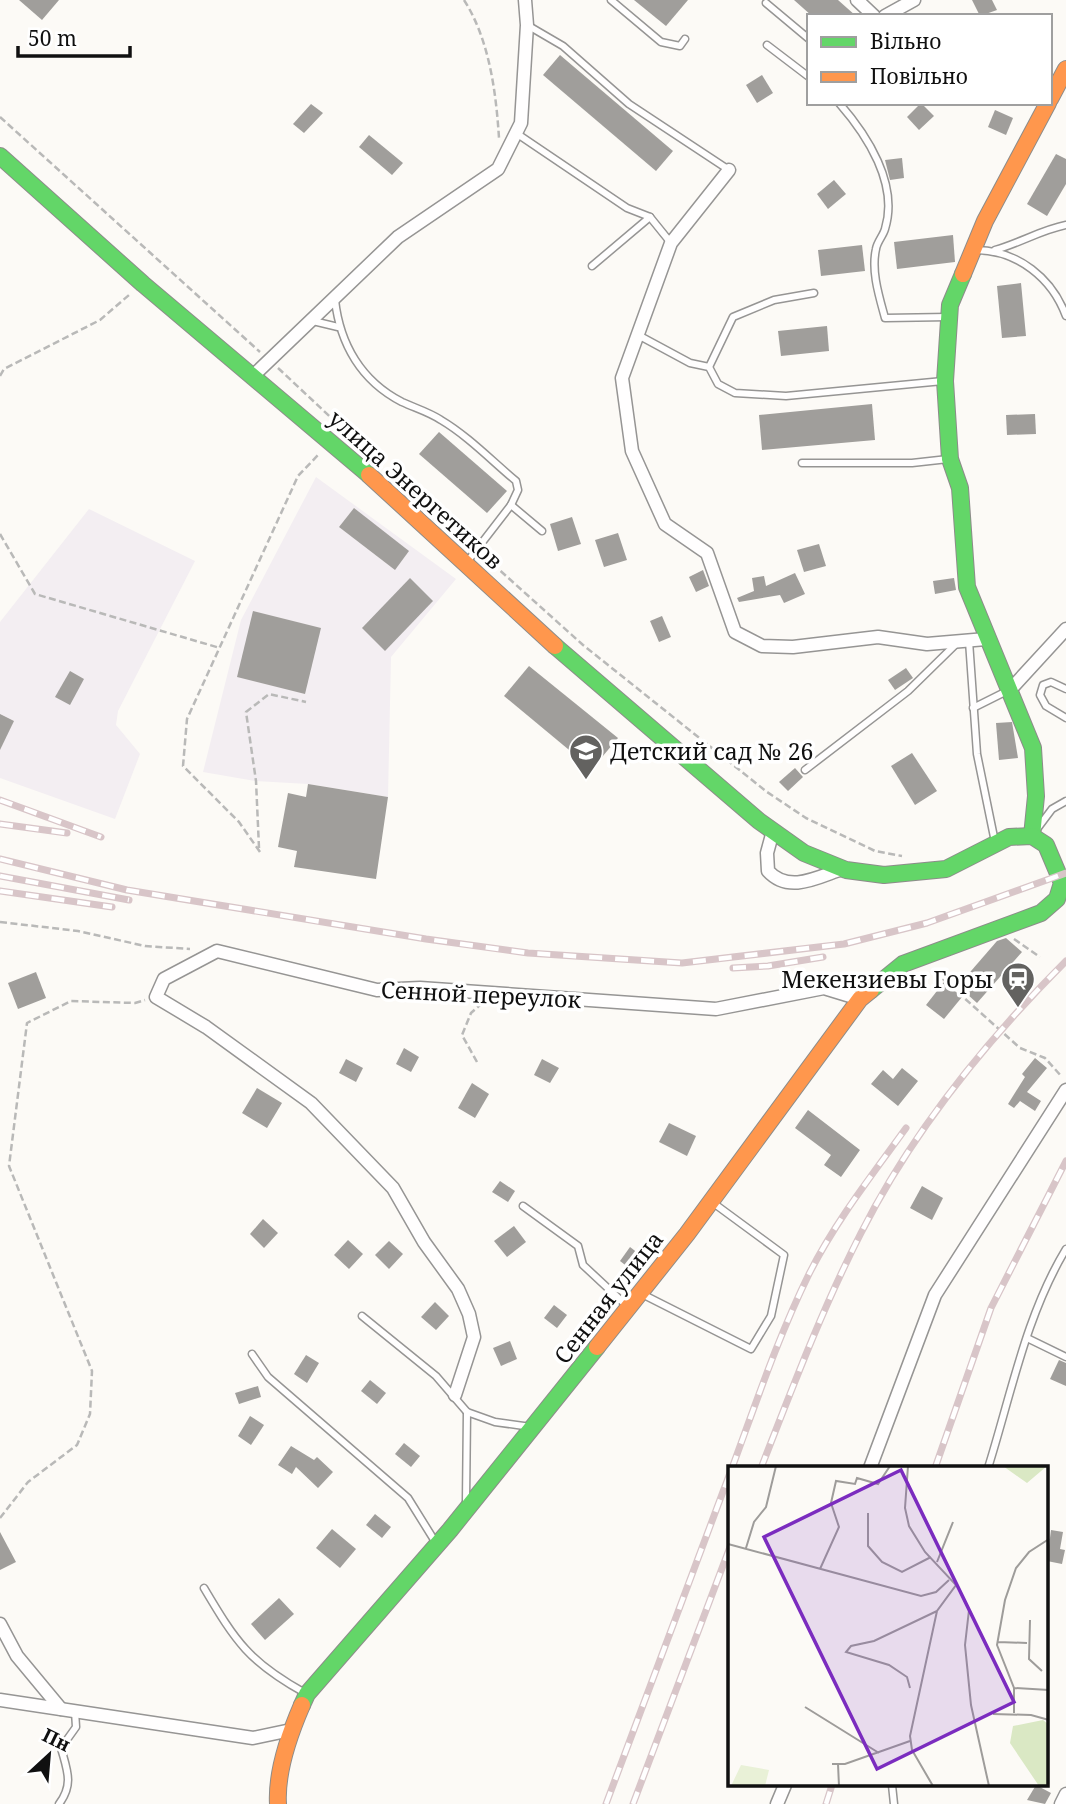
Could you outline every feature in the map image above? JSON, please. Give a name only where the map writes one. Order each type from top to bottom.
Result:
[{"type":"main road","points":[[1052,95],[1066,69]]},
{"type":"main road","points":[[1032,836],[1036,796],[1032,748],[1018,705],[1010,690],[971,640],[960,488],[950,459],[945,381],[950,305],[972,249],[1047,105]]},
{"type":"main road","name":"улица Энергетиков","points":[[0,156],[143,284],[331,441],[547,639],[773,831],[804,853],[842,869],[884,875],[928,873],[946,869],[1009,837],[1032,836]]},
{"type":"main road","name":"Сенная улица","points":[[278,1804],[277,1788],[291,1730],[307,1694],[466,1510],[629,1307],[860,999],[903,964],[1041,913],[1057,899],[1062,883],[1052,855],[1046,845],[1032,836]]},
{"type":"street","points":[[254,375],[398,237],[499,169],[521,123],[527,25],[525,0]]},
{"type":"street","points":[[857,0],[870,14]]},
{"type":"street","points":[[889,14],[914,0]]},
{"type":"street","points":[[729,170],[671,243],[622,378],[632,451],[665,524],[707,553],[735,632],[762,646],[793,647],[878,637],[927,643],[971,640]]},
{"type":"street","points":[[1010,690],[1066,629]]},
{"type":"street","points":[[773,831],[767,853],[768,871],[776,880],[791,884],[842,869]]},
{"type":"street","points":[[217,951],[164,979],[156,997],[206,1027],[311,1103],[393,1188],[424,1242],[458,1289],[469,1314],[474,1337],[455,1395]]},
{"type":"street","name":"Сенной переулок","points":[[217,951],[377,990],[420,988],[716,1009],[824,988],[860,999]]},
{"type":"street","points":[[871,1466],[935,1296],[1064,1085]]},
{"type":"street","points":[[0,1624],[18,1656],[61,1709]]},
{"type":"street","points":[[0,1700],[253,1738],[291,1730]]},
{"type":"street","points":[[777,1804],[785,1786]]},
{"type":"street","points":[[1061,1804],[1066,1794]]},
{"type":"lane","points":[[611,0],[661,42],[680,46],[685,39]]},
{"type":"lane","points":[[766,3],[807,37]]},
{"type":"lane","points":[[527,25],[563,46],[629,104],[729,170]]},
{"type":"lane","points":[[767,45],[807,75]]},
{"type":"lane","points":[[841,105],[856,122],[880,163],[886,195],[886,229],[876,248],[877,285],[885,318],[949,317]]},
{"type":"lane","points":[[516,133],[627,208],[650,217],[671,243]]},
{"type":"lane","points":[[592,267],[650,217]]},
{"type":"lane","points":[[972,249],[995,250],[1019,243],[1041,230],[1066,225]]},
{"type":"lane","points":[[995,250],[1025,264],[1047,281],[1066,316]]},
{"type":"lane","points":[[709,368],[733,317],[774,300],[814,293]]},
{"type":"lane","points":[[334,298],[338,327],[350,354],[372,383],[400,401],[441,420],[516,481],[519,491],[511,505],[466,563]]},
{"type":"lane","points":[[311,321],[338,327]]},
{"type":"lane","points":[[638,334],[690,363],[709,368],[718,384],[735,393],[786,396],[945,381]]},
{"type":"lane","points":[[802,463],[912,463],[950,459]]},
{"type":"lane","points":[[511,505],[542,531]]},
{"type":"lane","points":[[971,640],[973,708],[981,780],[996,845]]},
{"type":"lane","points":[[805,770],[971,640]]},
{"type":"lane","points":[[1066,689],[1051,681],[1042,685],[1040,695],[1046,706],[1066,718]]},
{"type":"lane","points":[[973,708],[1010,690]]},
{"type":"lane","points":[[1032,836],[1052,809],[1066,801]]},
{"type":"lane","points":[[640,1293],[751,1349],[771,1316],[784,1255],[711,1201]]},
{"type":"lane","points":[[523,1206],[578,1246],[583,1265],[629,1307]]},
{"type":"lane","points":[[989,1466],[1027,1338],[1049,1277],[1066,1249]]},
{"type":"lane","points":[[362,1316],[403,1348],[455,1395],[467,1412],[495,1422],[533,1427]]},
{"type":"lane","points":[[1027,1338],[1066,1357]]},
{"type":"lane","points":[[252,1354],[268,1377],[408,1498],[437,1544]]},
{"type":"lane","points":[[466,1510],[467,1412]]},
{"type":"lane","points":[[204,1588],[234,1639],[267,1672],[307,1694]]},
{"type":"lane","points":[[59,1804],[65,1796],[70,1776],[61,1748],[76,1727],[75,1711]]},
{"type":"lane","points":[[892,1786],[894,1804]]},
{"type":"path","points":[[464,0],[475,17],[496,91],[499,169]]},
{"type":"path","points":[[0,117],[346,432]]},
{"type":"path","points":[[0,374],[4,369],[100,320],[143,284]]},
{"type":"path","points":[[306,702],[269,694],[246,712],[256,781],[260,852],[239,822],[183,766],[187,719],[298,476],[331,441]]},
{"type":"path","points":[[0,534],[35,594],[220,648]]},
{"type":"path","points":[[478,551],[583,645],[766,792],[806,818],[875,851],[908,857]]},
{"type":"path","points":[[0,922],[78,931],[145,946],[217,951]]},
{"type":"path","points":[[999,929],[1040,957]]},
{"type":"path","points":[[917,959],[951,984],[1020,1048],[1045,1058],[1064,1085]]},
{"type":"path","points":[[477,1062],[462,1035],[471,1013],[493,994]]},
{"type":"path","points":[[0,1518],[28,1482],[77,1445],[90,1415],[92,1371],[9,1166],[27,1023],[71,1001],[135,1003],[156,997]]},
{"type":"shaded area","points":[[316,477],[456,579],[391,657],[388,797],[308,784],[255,781],[203,772],[241,620]]},
{"type":"shaded area","points":[[89,509],[195,561],[118,711],[116,725],[140,754],[115,819],[0,778],[0,622]]},
{"type":"building","points":[[19,0],[59,0],[42,20]]},
{"type":"building","points":[[634,0],[688,0],[666,26]]},
{"type":"building","points":[[794,0],[838,0],[854,14],[810,14]]},
{"type":"building","points":[[972,0],[992,0],[997,10],[979,14]]},
{"type":"building","points":[[560,55],[673,151],[656,171],[543,75]]},
{"type":"building","points":[[762,75],[773,93],[757,103],[746,85]]},
{"type":"building","points":[[311,104],[323,113],[304,133],[293,124]]},
{"type":"building","points":[[919,105],[923,105],[934,116],[919,130],[907,117]]},
{"type":"building","points":[[995,110],[1013,118],[1006,135],[988,127]]},
{"type":"building","points":[[369,135],[403,163],[392,175],[359,147]]},
{"type":"building","points":[[1056,154],[1066,159],[1066,184],[1047,216],[1027,204]]},
{"type":"building","points":[[902,158],[904,178],[890,180],[885,160]]},
{"type":"building","points":[[834,180],[846,194],[828,209],[817,194]]},
{"type":"building","points":[[953,235],[955,262],[897,269],[894,242]]},
{"type":"building","points":[[862,245],[865,271],[821,276],[818,250]]},
{"type":"building","points":[[1021,283],[1026,336],[1002,338],[997,286]]},
{"type":"building","points":[[827,326],[829,351],[781,356],[778,331]]},
{"type":"building","points":[[872,404],[875,440],[762,450],[759,415]]},
{"type":"building","points":[[1035,414],[1036,434],[1007,435],[1006,415]]},
{"type":"building","points":[[439,432],[507,491],[487,513],[419,454]]},
{"type":"building","points":[[354,508],[409,551],[395,570],[339,527]]},
{"type":"building","points":[[572,517],[581,544],[558,551],[550,524]]},
{"type":"building","points":[[618,533],[627,560],[604,567],[595,540]]},
{"type":"building","points":[[819,544],[826,566],[804,572],[797,550]]},
{"type":"building","points":[[703,570],[709,586],[696,592],[689,577]]},
{"type":"building","points":[[795,573],[805,594],[784,603],[780,595],[739,602],[737,598],[754,591],[752,578],[764,576],[766,586]]},
{"type":"building","points":[[410,578],[433,601],[385,651],[362,628]]},
{"type":"building","points":[[954,578],[956,590],[935,594],[933,581]]},
{"type":"building","points":[[253,611],[321,628],[305,694],[237,677]]},
{"type":"building","points":[[662,616],[671,637],[659,642],[650,621]]},
{"type":"building","points":[[529,666],[618,738],[592,769],[504,696]]},
{"type":"building","points":[[906,668],[913,678],[895,690],[888,680]]},
{"type":"building","points":[[70,671],[84,679],[70,705],[55,697]]},
{"type":"building","points":[[0,714],[14,721],[0,750]]},
{"type":"building","points":[[1012,722],[1018,758],[999,760],[996,723]]},
{"type":"building","points":[[912,753],[937,791],[915,805],[891,766]]},
{"type":"building","points":[[795,768],[803,777],[788,791],[779,782]]},
{"type":"building","points":[[308,784],[388,797],[376,879],[294,867],[297,851],[278,847],[288,793],[306,797]]},
{"type":"building","name":"Мекензиевы Горы","points":[[1006,938],[1022,952],[977,1003],[958,986],[997,941]]},
{"type":"building","points":[[36,972],[46,998],[18,1009],[8,983]]},
{"type":"building","points":[[944,982],[962,997],[944,1019],[926,1005]]},
{"type":"building","points":[[404,1048],[419,1057],[411,1072],[396,1064]]},
{"type":"building","points":[[1035,1058],[1047,1068],[1027,1092],[1041,1101],[1035,1111],[1020,1101],[1014,1108],[1008,1104],[1025,1077],[1022,1074]]},
{"type":"building","points":[[346,1059],[363,1068],[356,1082],[339,1073]]},
{"type":"building","points":[[542,1059],[559,1068],[550,1083],[534,1075]]},
{"type":"building","points":[[902,1068],[918,1081],[898,1106],[871,1084],[883,1070],[893,1079]]},
{"type":"building","points":[[472,1083],[489,1094],[475,1118],[458,1108]]},
{"type":"building","points":[[257,1088],[282,1103],[267,1128],[242,1113]]},
{"type":"building","points":[[808,1110],[860,1150],[841,1177],[824,1165],[831,1155],[795,1128]]},
{"type":"building","points":[[669,1123],[696,1136],[687,1156],[659,1142]]},
{"type":"building","points":[[500,1181],[515,1191],[508,1202],[492,1192]]},
{"type":"building","points":[[922,1186],[943,1198],[932,1220],[910,1208]]},
{"type":"building","points":[[263,1219],[278,1233],[264,1248],[250,1234]]},
{"type":"building","points":[[514,1226],[526,1242],[507,1257],[494,1241]]},
{"type":"building","points":[[348,1240],[363,1254],[349,1269],[334,1255]]},
{"type":"building","points":[[389,1241],[403,1254],[389,1269],[375,1255]]},
{"type":"building","points":[[630,1247],[643,1257],[633,1271],[620,1261]]},
{"type":"building","points":[[435,1302],[449,1316],[436,1330],[421,1317]]},
{"type":"building","points":[[554,1305],[567,1315],[557,1328],[544,1318]]},
{"type":"building","points":[[510,1341],[517,1359],[501,1366],[493,1348]]},
{"type":"building","points":[[306,1355],[319,1363],[307,1383],[294,1374]]},
{"type":"building","points":[[1059,1360],[1066,1363],[1066,1386],[1050,1379]]},
{"type":"building","points":[[370,1380],[386,1393],[377,1404],[361,1391]]},
{"type":"building","points":[[258,1386],[261,1397],[239,1404],[235,1393]]},
{"type":"building","points":[[250,1416],[264,1425],[251,1445],[238,1436]]},
{"type":"building","points":[[404,1443],[420,1456],[411,1467],[395,1454]]},
{"type":"building","points":[[291,1446],[314,1460],[317,1457],[333,1472],[318,1488],[296,1467],[292,1474],[278,1465]]},
{"type":"building","points":[[375,1514],[391,1527],[382,1538],[366,1525]]},
{"type":"building","points":[[332,1529],[356,1549],[340,1568],[316,1548]]},
{"type":"building","points":[[1051,1530],[1063,1532],[1060,1549],[1065,1550],[1062,1564],[1048,1561]]},
{"type":"building","points":[[0,1532],[16,1562],[0,1570]]},
{"type":"building","points":[[279,1598],[294,1614],[265,1640],[251,1624]]},
{"type":"building","points":[[1035,1786],[1051,1793],[1045,1804],[1027,1800]]},
{"type":"railway","points":[[0,800],[101,837]]},
{"type":"railway","points":[[0,824],[67,833]]},
{"type":"railway","points":[[0,859],[127,890],[426,939],[528,953],[682,963],[844,944],[927,923],[1066,873]]},
{"type":"railway","points":[[0,876],[129,900]]},
{"type":"railway","points":[[0,891],[112,907]]},
{"type":"railway","points":[[733,968],[768,966],[823,957]]},
{"type":"railway","points":[[762,1466],[833,1291],[861,1233],[903,1159],[979,1056],[1066,961]]},
{"type":"railway","points":[[733,1466],[777,1346],[809,1274],[842,1217],[906,1128]]},
{"type":"railway","points":[[936,1466],[991,1308],[1066,1161]]},
{"type":"railway","points":[[606,1804],[728,1478]]},
{"type":"railway","points":[[633,1804],[728,1552]]},
{"type":"railway","points":[[826,1804],[832,1786]]},
{"type":"traffic: fast","points":[[0,156],[143,284],[369,475]]},
{"type":"traffic: fast","points":[[963,274],[950,305],[945,381],[950,459],[960,488],[967,587],[1033,748],[1036,796],[1032,836]]},
{"type":"traffic: fast","points":[[555,646],[759,821],[804,853],[846,870],[884,875],[946,869],[1009,837],[1032,836],[1046,845],[1062,883],[1057,899],[1041,913],[903,964],[871,990]]},
{"type":"traffic: fast","points":[[302,1705],[307,1694],[450,1530],[597,1347]]},
{"type":"traffic: slow","points":[[1052,95],[1066,69]]},
{"type":"traffic: slow","points":[[963,274],[985,221],[1047,105]]},
{"type":"traffic: slow","points":[[369,475],[555,646]]},
{"type":"traffic: slow","points":[[597,1347],[687,1234],[860,999],[871,990]]},
{"type":"traffic: slow","points":[[278,1804],[281,1766],[302,1705]]},
{"type":"place","name":"Детский сад № 26","points":[[586,781]]},
{"type":"place","name":"Мекензиевы Горы","points":[[1018,1009]]}]
